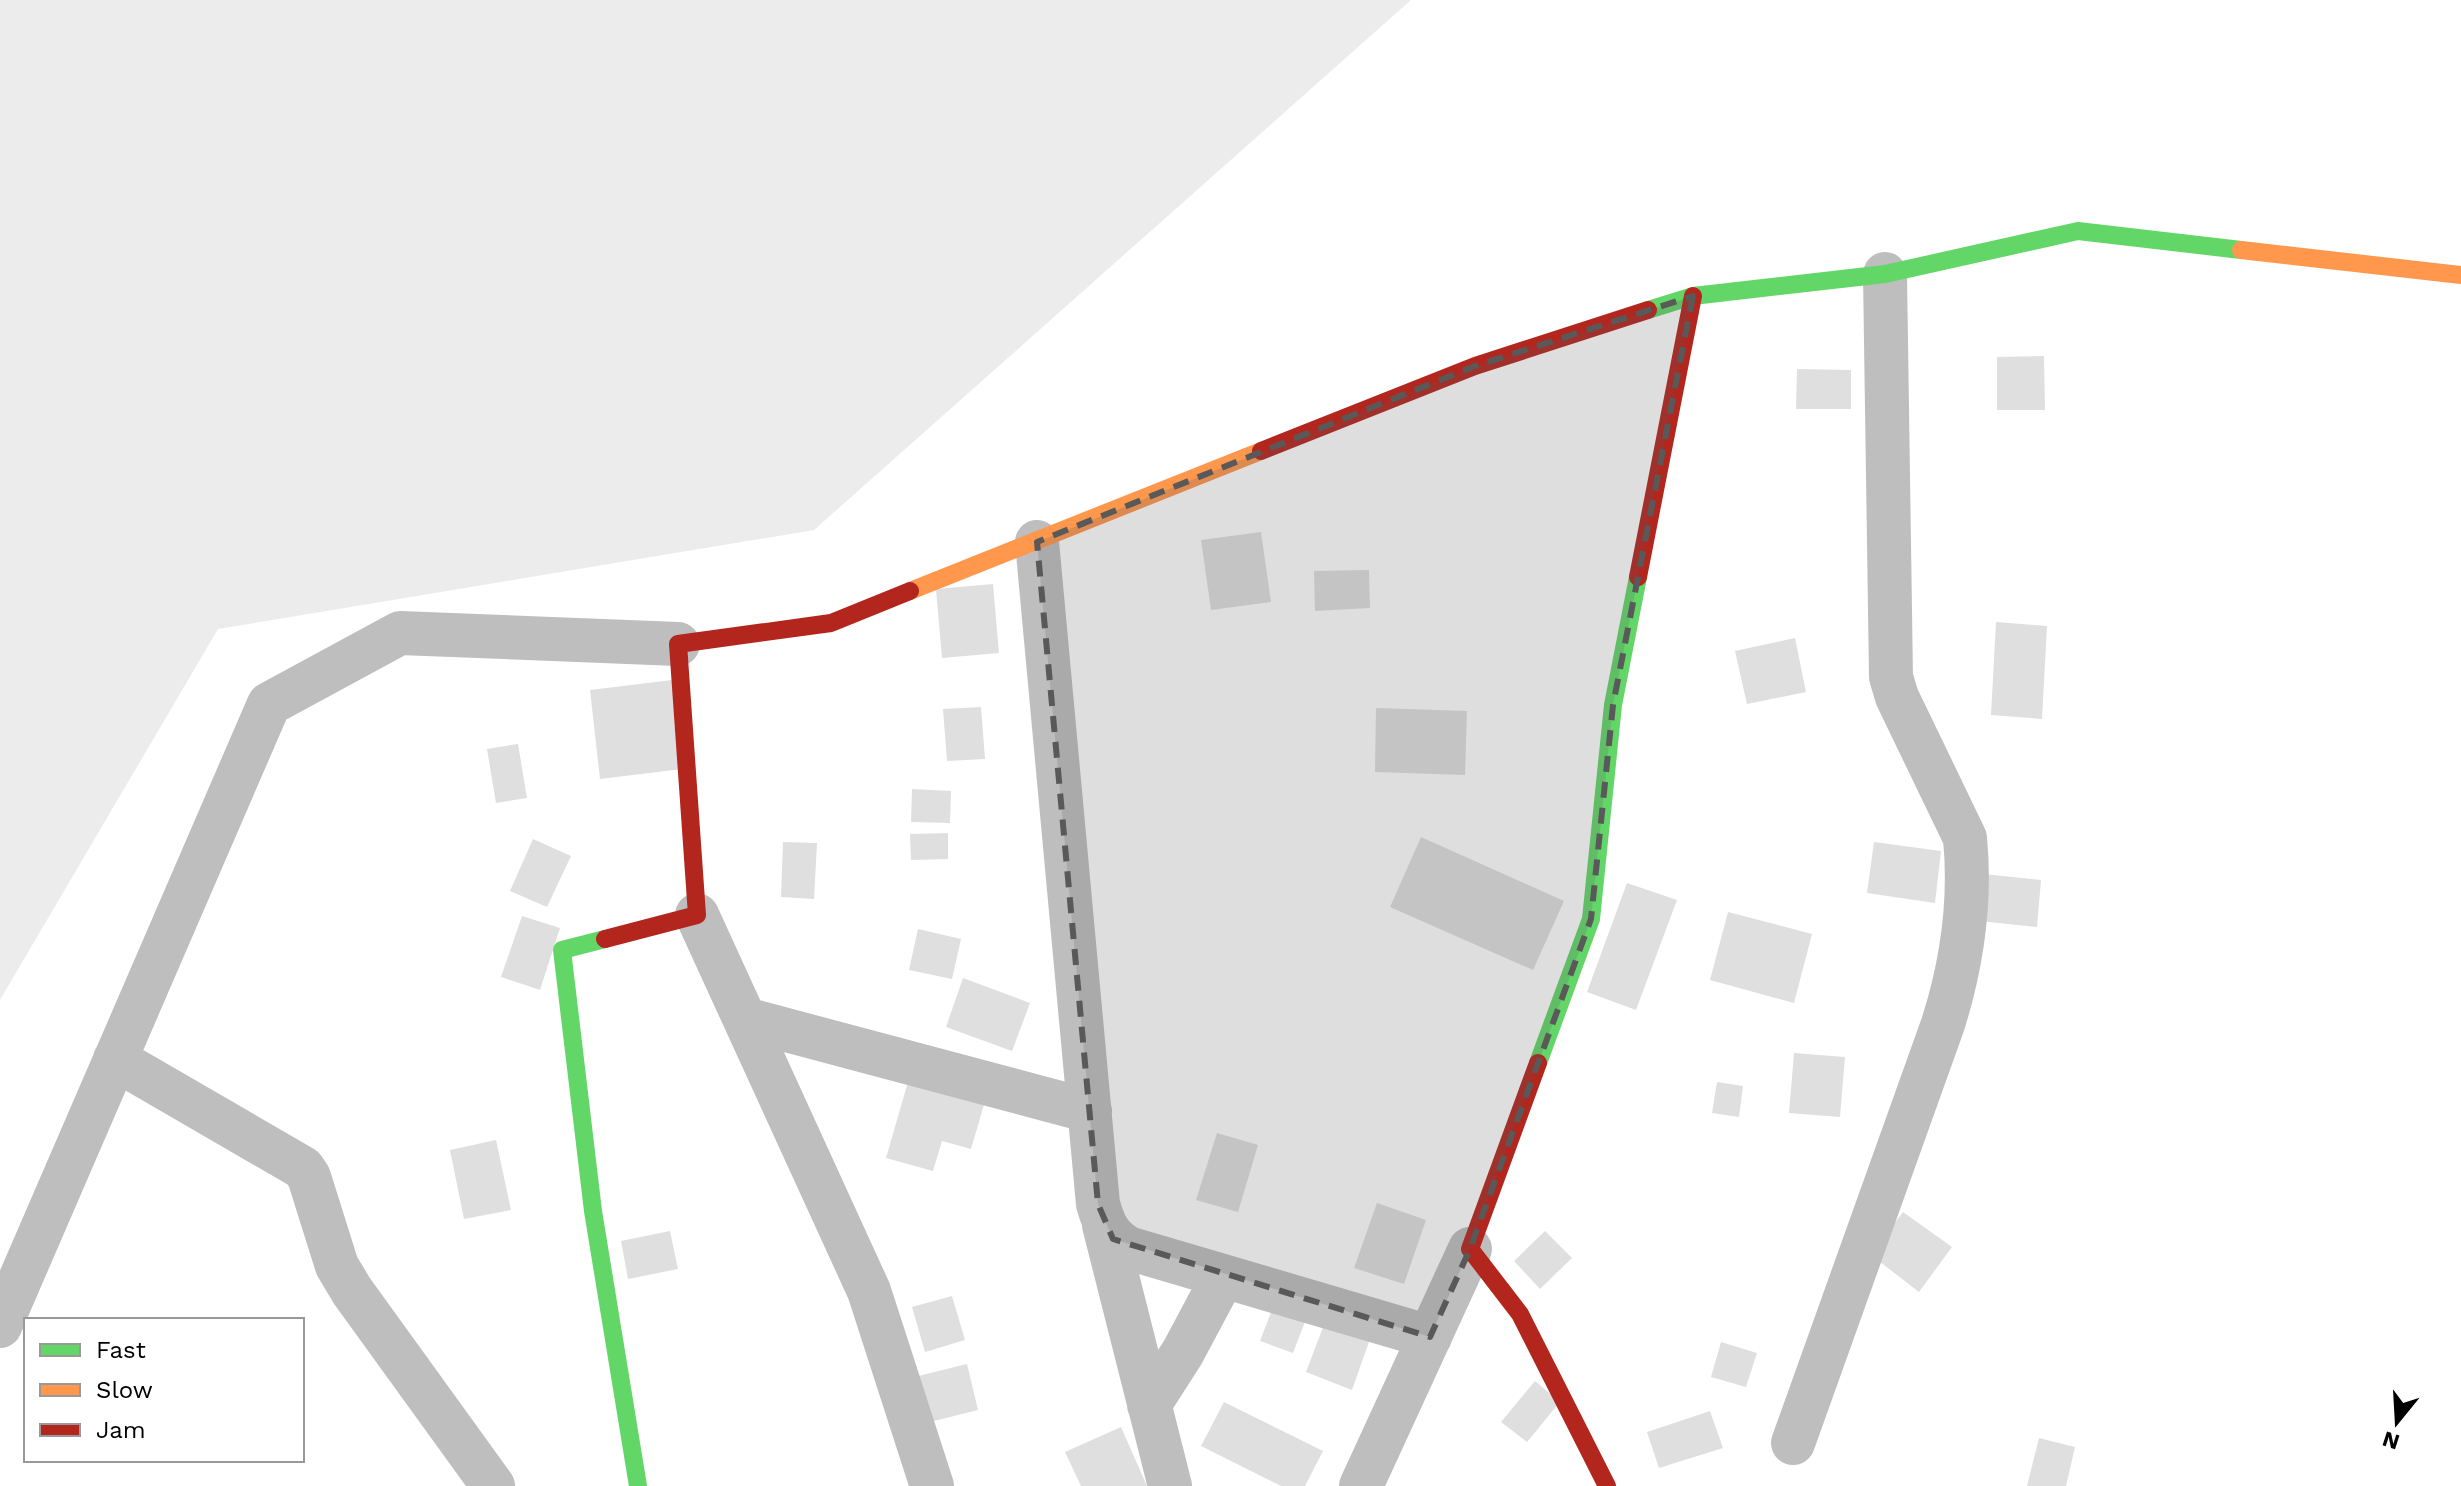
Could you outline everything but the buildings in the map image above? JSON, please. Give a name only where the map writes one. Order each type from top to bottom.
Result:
[{"type":"street","points":[[0,1326],[269,704],[400,633],[678,644],[831,623],[1475,366],[1693,296],[1885,274],[2078,231],[2461,275]]},
{"type":"street","points":[[1793,1443],[1943,1024],[1956,983],[1963,945],[1965,838],[1897,697],[1891,677],[1885,274]]},
{"type":"street","points":[[1361,1486],[1470,1249],[1591,919],[1613,705],[1693,296]]},
{"type":"street","points":[[1037,542],[1098,1204],[1170,1486]]},
{"type":"street","points":[[678,644],[697,915],[869,1291],[932,1486]]},
{"type":"street","points":[[638,1486],[593,1211],[562,950],[697,915]]},
{"type":"street","points":[[745,1019],[1090,1111]]},
{"type":"street","points":[[115,1059],[303,1168],[309,1177],[337,1266],[493,1486]]},
{"type":"street","points":[[1104,1225],[1113,1239],[1128,1248],[1430,1337]]},
{"type":"street","points":[[1470,1249],[1520,1314],[1607,1486]]},
{"type":"street","points":[[1149,1405],[1183,1352],[1223,1277]]},
{"type":"highlighted area","points":[[1693,296],[1613,705],[1591,919],[1470,1249],[1430,1337],[1113,1239],[1098,1204],[1037,542],[1475,366]]},
{"type":"shaded area","points":[[0,0],[1411,0],[814,530],[218,629],[0,1000]]},
{"type":"traffic: fast","points":[[1648,310],[1693,296],[1885,274],[2078,231],[2241,250]]},
{"type":"traffic: fast","points":[[1538,1063],[1591,919],[1613,705],[1638,577]]},
{"type":"traffic: fast","points":[[605,939],[562,950],[593,1211],[638,1486]]},
{"type":"traffic: slow","points":[[2241,250],[2461,275]]},
{"type":"traffic: slow","points":[[910,591],[1261,451]]},
{"type":"traffic: jam","points":[[1638,577],[1693,296]]},
{"type":"traffic: jam","points":[[1261,451],[1475,366],[1648,310]]},
{"type":"traffic: jam","points":[[605,939],[697,915],[678,644],[831,623],[910,591]]},
{"type":"traffic: jam","points":[[1538,1063],[1470,1249],[1520,1314],[1607,1486]]}]
